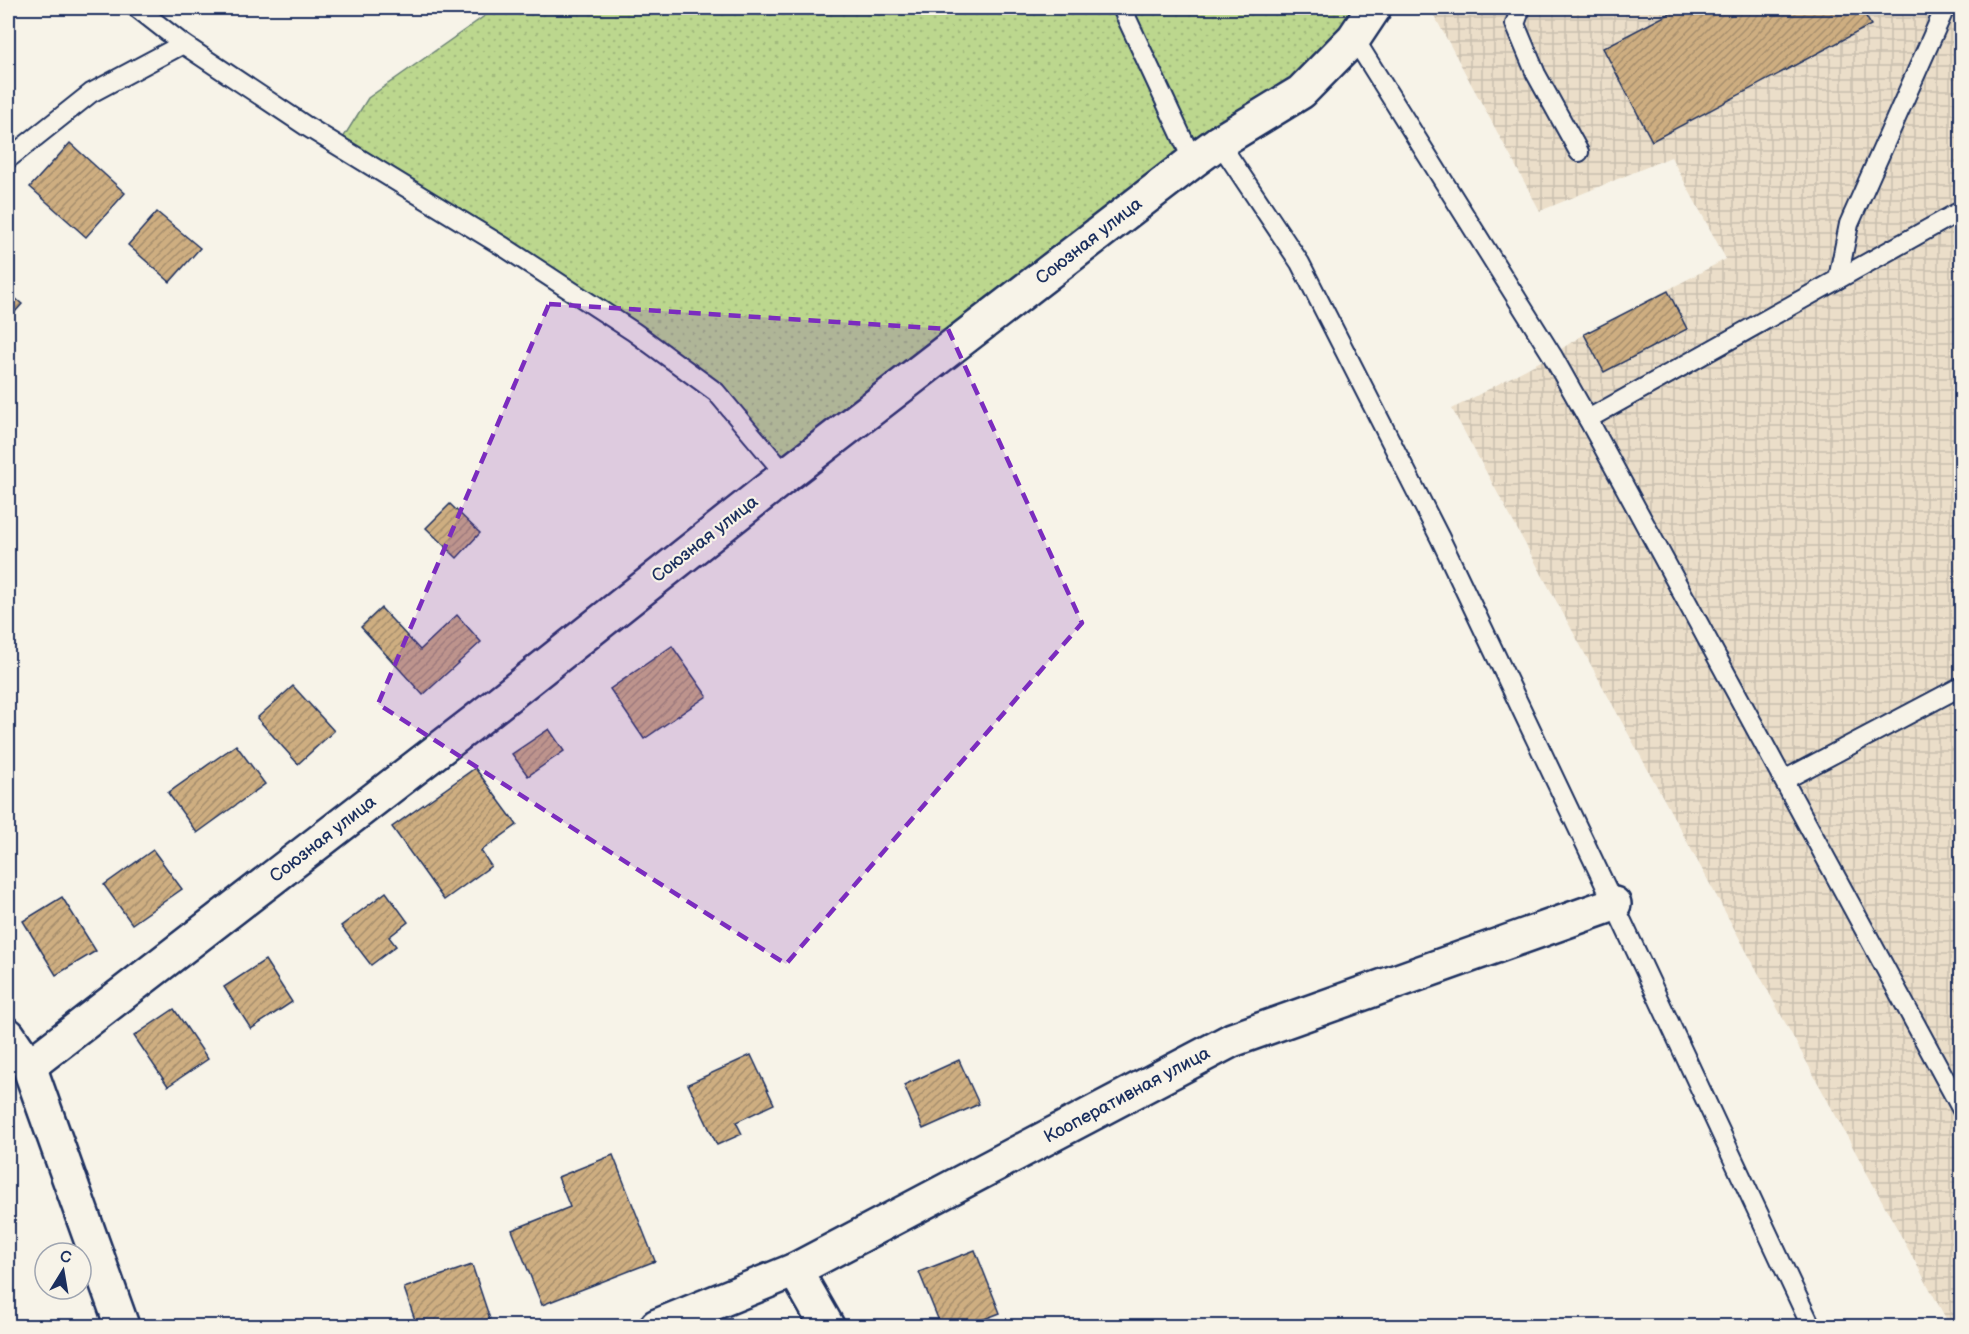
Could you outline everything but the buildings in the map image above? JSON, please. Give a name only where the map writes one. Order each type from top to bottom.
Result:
[{"type":"street","name":"Союзная улица","points":[[29,1066],[477,720],[786,475],[1193,161],[1219,142],[1301,92],[1354,38],[1374,8]]},
{"type":"street","name":"Кооперативная улица","points":[[657,1326],[795,1270],[1232,1040],[1614,904]]},
{"type":"street","points":[[8,1035],[29,1066],[122,1326]]},
{"type":"street","points":[[795,1270],[827,1326]]},
{"type":"lane","points":[[137,8],[183,44],[306,126],[504,247],[634,332],[716,393],[786,475]]},
{"type":"lane","points":[[1122,8],[1193,161]]},
{"type":"lane","points":[[1521,8],[1515,24],[1536,74],[1579,152]]},
{"type":"lane","points":[[1838,279],[1849,224],[1945,8]]},
{"type":"lane","points":[[1354,38],[1552,355],[1962,1110]]},
{"type":"lane","points":[[8,159],[91,93],[183,44]]},
{"type":"lane","points":[[1219,142],[1300,263],[1440,538],[1811,1326]]},
{"type":"lane","points":[[1588,419],[1962,210]]},
{"type":"lane","points":[[1784,780],[1962,686]]},
{"type":"highlighted area","points":[[549,304],[948,329],[1082,623],[786,964],[378,704]]},
{"type":"shaded area","points":[[1430,8],[1961,8],[1961,1326],[1950,1326],[1452,409],[1552,355],[1584,334],[1726,259],[1671,157],[1540,211]]},
{"type":"green space","points":[[496,8],[1374,8],[1354,38],[786,475],[716,392],[338,146],[368,98]]}]
